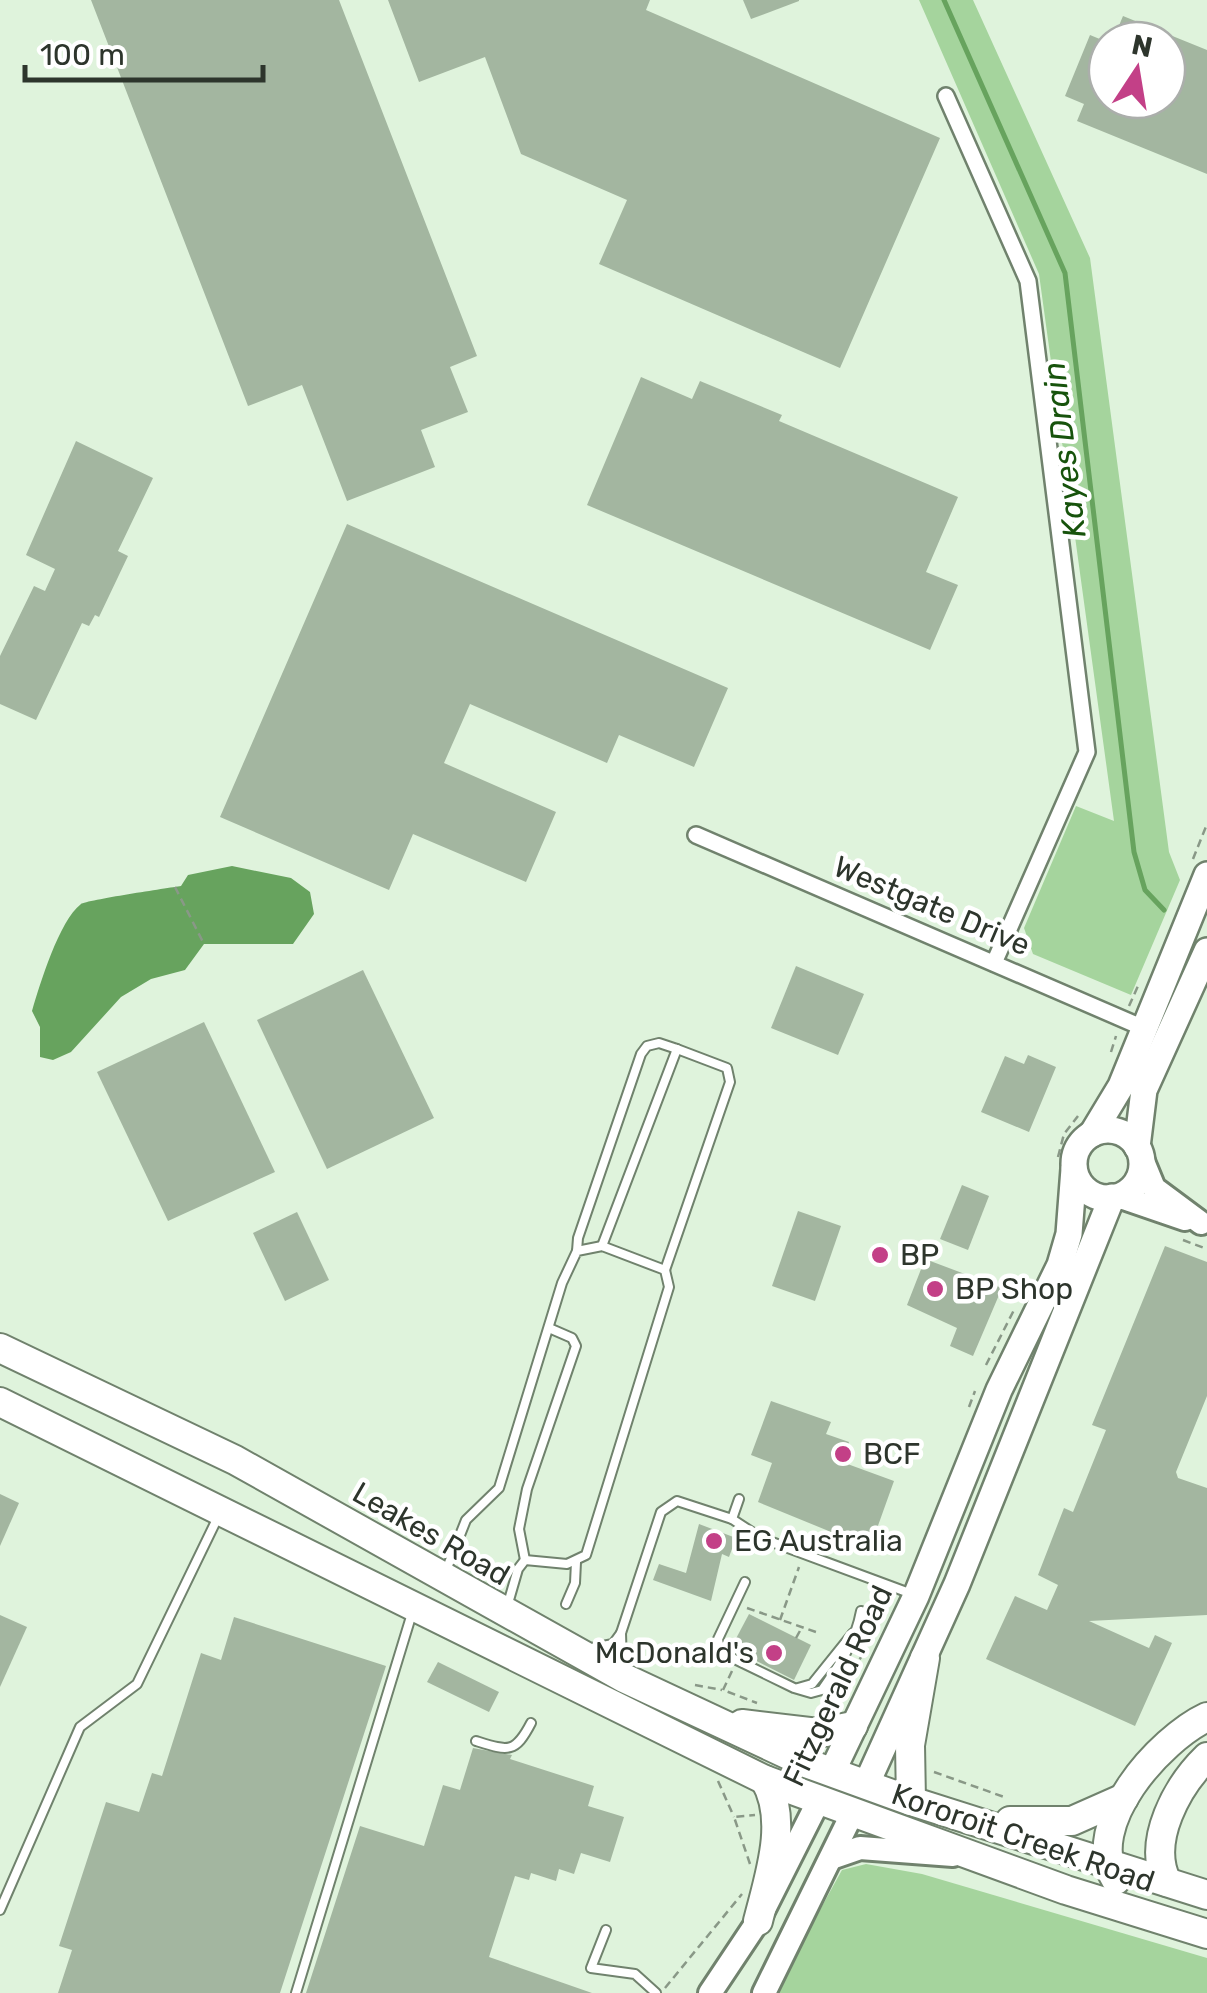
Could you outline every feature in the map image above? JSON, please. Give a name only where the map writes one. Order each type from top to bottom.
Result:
[{"type":"highway","name":"Leakes Road","points":[[0,1348],[235,1460],[504,1615],[624,1678],[832,1772]]},
{"type":"highway","points":[[0,1402],[222,1508],[765,1780],[818,1802]]},
{"type":"highway","points":[[910,1801],[910,1745],[925,1658]]},
{"type":"highway","points":[[1198,1931],[1126,1889],[1109,1864],[1111,1829],[1124,1798],[1156,1754],[1207,1717]]},
{"type":"highway","points":[[716,1721],[818,1733],[853,1726]]},
{"type":"highway","points":[[1166,1882],[1160,1862],[1168,1817],[1183,1785],[1207,1757]]},
{"type":"highway","name":"Kororoit Creek Road","points":[[832,1772],[910,1801],[1207,1895]]},
{"type":"highway","name":"Fitzgerald Road","points":[[818,1802],[832,1772]]},
{"type":"highway","points":[[758,1921],[772,1864],[776,1817],[774,1797],[765,1780]]},
{"type":"highway","points":[[852,1814],[866,1785]]},
{"type":"highway","points":[[974,1819],[1072,1822],[1124,1798]]},
{"type":"highway","name":"Kororoit Creek Road","points":[[818,1802],[1198,1931]]},
{"type":"main road","points":[[1204,1224],[1084,1188],[1074,1169],[1078,1149],[1108,1113],[1146,1029],[1207,875]]},
{"type":"main road","points":[[866,1785],[925,1658],[1115,1197],[1135,1184],[1144,1090],[1207,951]]},
{"type":"main road","points":[[1092,1134],[1112,1130],[1138,1150],[1154,1188],[1204,1224]]},
{"type":"main road","name":"Fitzgerald Road","points":[[832,1772],[916,1596],[1000,1390],[1060,1266],[1069,1234],[1074,1169]]},
{"type":"main road","name":"Fitzgerald Road","points":[[710,1993],[758,1921],[818,1802]]},
{"type":"main road","points":[[764,1993],[852,1814]]},
{"type":"main road","points":[[831,1858],[860,1848],[972,1856]]},
{"type":"street","points":[[946,96],[1028,281],[1087,752],[994,963]]},
{"type":"street","name":"Westgate Drive","points":[[696,835],[1146,1029]]},
{"type":"lane","points":[[443,1577],[466,1520],[499,1488],[578,1250],[578,1238],[642,1054],[647,1046],[659,1044],[678,1049],[727,1068],[730,1082],[665,1270],[670,1288],[586,1554],[576,1562],[525,1560]]},
{"type":"lane","points":[[602,1246],[678,1049]]},
{"type":"lane","points":[[578,1250],[602,1246],[665,1270]]},
{"type":"lane","points":[[504,1615],[518,1569],[525,1560],[519,1529],[527,1488],[576,1346],[572,1338],[549,1328]]},
{"type":"lane","points":[[732,1519],[739,1499]]},
{"type":"lane","points":[[624,1678],[619,1657],[621,1633],[666,1506],[677,1500],[732,1519],[751,1534],[916,1596]]},
{"type":"lane","points":[[0,1910],[80,1727],[138,1684],[222,1508]]},
{"type":"lane","points":[[566,1604],[575,1583],[576,1562]]},
{"type":"lane","points":[[745,1582],[718,1639],[720,1652],[794,1688],[812,1684],[858,1625],[861,1611]]},
{"type":"lane","points":[[296,1993],[414,1606]]},
{"type":"lane","points":[[571,1649],[607,1647],[621,1633]]},
{"type":"lane","points":[[476,1741],[510,1748],[518,1745],[531,1722]]},
{"type":"lane","points":[[606,1930],[592,1968],[635,1974],[658,1993]]},
{"type":"path","points":[[175,887],[204,944]]},
{"type":"path","points":[[1171,1235],[1207,1249]]},
{"type":"path","points":[[967,1410],[1020,1298]]},
{"type":"path","points":[[780,1620],[804,1554]]},
{"type":"path","points":[[742,1606],[816,1632]]},
{"type":"path","points":[[766,1622],[769,1616]]},
{"type":"path","points":[[796,1638],[801,1628]]},
{"type":"path","points":[[835,1692],[848,1681],[867,1649]]},
{"type":"path","points":[[736,1660],[724,1690],[768,1707]]},
{"type":"path","points":[[756,1862],[754,1872],[734,1816],[761,1815]]},
{"type":"path","points":[[658,1993],[744,1891]]},
{"type":"shaded area","points":[[919,0],[973,0],[1090,258],[1169,852],[1180,880],[1131,995],[1033,954],[1024,928],[1076,806],[1114,821],[1039,274]]},
{"type":"shaded area","points":[[232,866],[291,878],[310,892],[314,914],[293,944],[204,944],[185,970],[151,979],[121,997],[71,1052],[53,1060],[40,1057],[40,1027],[32,1011],[58,938],[81,904],[181,886],[188,875]]},
{"type":"shaded area","points":[[866,1864],[922,1874],[1207,1958],[1207,1993],[774,1993],[842,1870]]},
{"type":"building","points":[[91,0],[339,0],[477,356],[450,367],[468,412],[421,430],[435,467],[347,501],[302,385],[248,406]]},
{"type":"building","points":[[388,0],[650,0],[646,10],[940,138],[840,368],[599,264],[627,200],[521,154],[485,57],[419,82]]},
{"type":"building","points":[[743,0],[799,0],[799,1],[751,19]]},
{"type":"building","points":[[1087,42],[1087,120],[1187,120],[1187,42],[1207,50],[1207,174],[1077,121],[1084,104],[1065,96]]},
{"type":"building","points":[[641,377],[692,399],[700,381],[782,415],[779,421],[958,497],[926,572],[958,585],[930,650],[587,505]]},
{"type":"building","points":[[76,441],[153,478],[118,551],[128,556],[99,617],[95,615],[89,626],[82,623],[36,720],[0,704],[0,656],[34,586],[45,591],[55,569],[26,555]]},
{"type":"building","points":[[347,524],[728,688],[694,767],[619,735],[607,763],[470,704],[444,763],[556,812],[526,882],[413,834],[389,890],[220,817]]},
{"type":"building","points":[[796,966],[864,994],[838,1055],[771,1028]]},
{"type":"building","points":[[363,970],[434,1118],[327,1169],[257,1020]]},
{"type":"building","points":[[204,1022],[275,1172],[168,1221],[97,1072]]},
{"type":"building","points":[[1028,1055],[1056,1067],[1029,1132],[981,1112],[1005,1056],[1024,1064]]},
{"type":"building","points":[[962,1185],[989,1196],[968,1250],[940,1239]]},
{"type":"building","points":[[798,1211],[841,1226],[815,1301],[772,1286]]},
{"type":"building","points":[[297,1212],[329,1280],[285,1301],[253,1233]]},
{"type":"building","points":[[1165,1246],[1207,1262],[1207,1396],[1176,1472],[1178,1478],[1207,1488],[1207,1615],[1089,1621],[1149,1648],[1155,1635],[1172,1643],[1135,1726],[986,1659],[1015,1596],[1047,1610],[1058,1585],[1038,1575],[1064,1508],[1073,1512],[1106,1430],[1092,1425]]},
{"type":"building","points":[[925,1259],[1002,1288],[973,1356],[950,1346],[957,1328],[907,1305]]},
{"type":"building","points":[[771,1401],[831,1422],[826,1434],[849,1442],[842,1462],[894,1481],[870,1548],[758,1502],[772,1463],[751,1455]]},
{"type":"building","points":[[0,1494],[19,1503],[0,1546]]},
{"type":"building","points":[[699,1524],[736,1538],[729,1557],[722,1554],[711,1601],[653,1580],[659,1564],[686,1573]]},
{"type":"building","name":"McDonald's","points":[[749,1614],[811,1645],[794,1680],[731,1648]]},
{"type":"building","points":[[0,1615],[27,1627],[0,1687]]},
{"type":"building","points":[[234,1617],[386,1666],[280,1993],[58,1993],[72,1950],[59,1946],[106,1802],[139,1812],[152,1773],[162,1776],[201,1653],[221,1660]]},
{"type":"building","points":[[438,1662],[499,1692],[489,1712],[427,1682]]},
{"type":"building","points":[[473,1748],[512,1755],[510,1759],[594,1786],[588,1806],[624,1817],[610,1862],[581,1853],[574,1874],[559,1869],[556,1881],[531,1873],[529,1880],[515,1876],[489,1957],[592,1993],[306,1993],[360,1826],[424,1846],[443,1785],[460,1790]]},
{"type":"waterway","name":"Kayes Drain","points":[[944,0],[1065,273],[1134,852],[1145,890],[1164,910]]},
{"type":"place","name":"BP","points":[[880,1255]]},
{"type":"place","name":"BP Shop","points":[[935,1289]]},
{"type":"place","name":"BCF","points":[[843,1454]]},
{"type":"place","name":"EG Australia","points":[[714,1541]]},
{"type":"place","name":"McDonald's","points":[[774,1653]]}]
